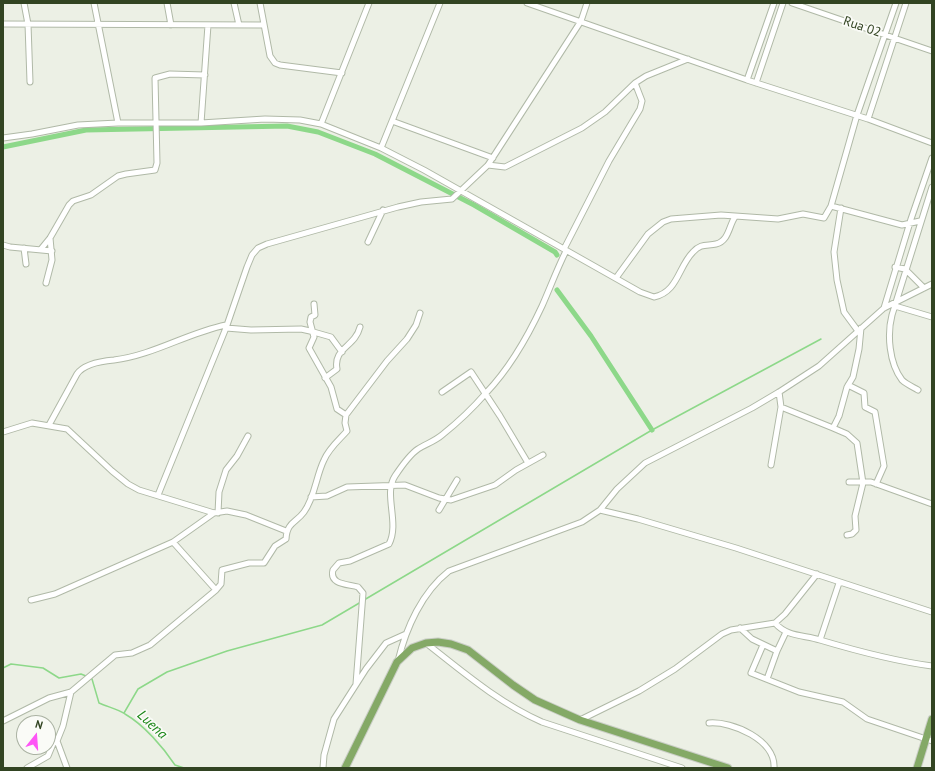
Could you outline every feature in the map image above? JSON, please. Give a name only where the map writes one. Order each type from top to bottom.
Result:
[{"type":"main road","points":[[345,768],[397,662],[412,648],[426,643],[438,642],[451,644],[468,650],[512,685],[535,700],[580,720],[728,768]]},
{"type":"main road","points":[[917,768],[929,740],[932,719]]},
{"type":"street","points":[[24,3],[28,24],[30,82]]},
{"type":"street","points":[[94,3],[118,123]]},
{"type":"street","points":[[167,3],[171,25]]},
{"type":"street","points":[[234,3],[239,25]]},
{"type":"street","points":[[260,3],[270,56],[275,62],[284,66],[321,69],[342,73]]},
{"type":"street","points":[[321,124],[369,3]]},
{"type":"street","points":[[381,148],[440,3]]},
{"type":"street","points":[[527,3],[756,83],[857,115],[932,143]]},
{"type":"street","points":[[158,495],[226,327],[252,254],[258,248],[286,238],[383,210],[421,202],[452,199],[488,165],[493,158],[581,21],[587,3]]},
{"type":"street","points":[[748,80],[774,3]]},
{"type":"street","points":[[756,83],[783,3]]},
{"type":"street","name":"Rua 02","points":[[792,3],[932,51]]},
{"type":"street","points":[[616,278],[648,234],[663,222],[683,217],[721,215],[778,219],[804,214],[824,218],[832,206],[857,115],[896,3]]},
{"type":"street","points":[[868,119],[906,3]]},
{"type":"street","points":[[3,24],[263,25]]},
{"type":"street","points":[[201,122],[208,25]]},
{"type":"street","points":[[488,165],[500,167],[509,165],[582,128],[605,112],[635,83],[646,76],[688,59]]},
{"type":"street","points":[[41,249],[50,238],[69,204],[73,201],[91,195],[118,176],[155,170],[157,163],[155,78],[170,74],[205,74]]},
{"type":"street","points":[[356,684],[363,593],[358,587],[336,582],[332,574],[339,564],[350,561],[390,544],[393,525],[390,487],[395,476],[418,449],[440,436],[486,394],[507,366],[525,338],[541,309],[565,250],[609,161],[640,109],[642,101],[635,83]]},
{"type":"street","points":[[3,138],[78,125],[118,123],[201,122],[265,119],[300,120],[321,124],[381,148],[462,190],[647,296],[659,296],[671,287],[694,250],[704,245],[716,244],[728,234],[735,217]]},
{"type":"street","points":[[392,121],[493,158]]},
{"type":"street","points":[[884,308],[895,267],[932,158]]},
{"type":"street","points":[[918,390],[903,380],[893,359],[889,334],[890,322],[895,304],[932,187]]},
{"type":"street","points":[[832,206],[896,223],[909,224],[920,221]]},
{"type":"street","points":[[833,428],[839,416],[848,385],[853,377],[856,366],[859,330],[844,312],[837,280],[834,252],[841,208]]},
{"type":"street","points":[[368,242],[383,210]]},
{"type":"street","points":[[46,283],[52,260],[50,238]]},
{"type":"street","points":[[3,245],[52,250]]},
{"type":"street","points":[[24,248],[26,264]]},
{"type":"street","points":[[895,267],[905,270],[924,288]]},
{"type":"street","points":[[397,662],[406,634],[426,598],[438,580],[449,571],[582,522],[600,510],[617,489],[644,463],[752,408],[779,392],[819,366],[884,308],[895,304],[932,284]]},
{"type":"street","points":[[314,304],[314,315],[311,317],[310,322],[314,332],[309,348],[331,387],[337,409],[346,415]]},
{"type":"street","points":[[895,304],[932,317]]},
{"type":"street","points":[[3,721],[49,698],[71,692],[115,655],[132,653],[150,645],[216,590],[221,584],[222,570],[249,563],[264,563],[275,546],[286,538],[286,531],[296,519],[304,513],[328,452],[347,431],[345,422],[346,415],[383,365],[407,339],[416,325],[420,313]]},
{"type":"street","points":[[49,425],[77,374],[84,368],[100,362],[140,355],[169,346],[204,331],[226,327],[251,330],[301,329],[331,337],[342,352]]},
{"type":"street","points":[[325,378],[337,369],[336,362],[342,352],[358,336],[360,327]]},
{"type":"street","points":[[442,392],[471,372],[528,463]]},
{"type":"street","points":[[848,385],[864,393],[865,407],[874,412],[884,466],[876,484]]},
{"type":"street","points":[[771,465],[781,407],[779,392]]},
{"type":"street","points":[[781,407],[847,434],[858,442],[863,483],[855,516],[856,530],[852,534],[847,535]]},
{"type":"street","points":[[3,432],[32,423],[67,429],[73,432],[95,455],[128,484],[139,490],[158,495],[186,506],[216,513],[227,511],[246,515],[286,531]]},
{"type":"street","points":[[31,600],[55,594],[173,542],[216,513],[219,492],[226,470],[241,450],[248,436]]},
{"type":"street","points":[[311,497],[327,496],[347,487],[360,485],[390,487],[405,486],[445,500],[457,498],[489,488],[543,455]]},
{"type":"street","points":[[438,510],[457,480]]},
{"type":"street","points":[[849,482],[876,484],[932,504]]},
{"type":"street","points":[[600,510],[638,519],[818,574],[932,612]]},
{"type":"street","points":[[173,542],[216,590]]},
{"type":"street","points":[[580,720],[639,691],[675,670],[722,634],[740,628],[775,623],[785,614],[818,574]]},
{"type":"street","points":[[820,640],[839,582]]},
{"type":"street","points":[[775,623],[786,632],[820,640],[862,653],[932,666]]},
{"type":"street","points":[[740,628],[763,645],[776,651]]},
{"type":"street","points":[[767,679],[776,651],[786,632]]},
{"type":"street","points":[[323,768],[324,755],[334,718],[356,684],[386,643],[406,634]]},
{"type":"street","points":[[426,643],[466,675],[527,715],[542,722],[682,768]]},
{"type":"street","points":[[763,645],[751,673],[799,692],[843,702],[867,719],[929,740]]},
{"type":"street","points":[[27,768],[48,756],[53,744],[57,741],[63,726],[71,692]]},
{"type":"street","points":[[709,723],[720,722],[732,725],[754,737],[762,743],[770,754],[774,763],[774,768]]},
{"type":"street","points":[[57,741],[67,768]]},
{"type":"street","points":[[35,768],[37,761]]},
{"type":"waterway","points":[[3,147],[86,130],[287,126],[318,132],[375,154],[474,205],[555,252],[557,255]]},
{"type":"waterway","points":[[557,290],[591,336],[652,430]]},
{"type":"waterway","points":[[364,600],[652,430],[821,339]]},
{"type":"waterway","points":[[124,713],[138,689],[167,672],[227,651],[322,625],[361,602]]},
{"type":"waterway","name":"Luena","points":[[3,668],[11,664],[43,668],[59,678],[81,674],[86,676]]},
{"type":"waterway","name":"Luena","points":[[90,678],[92,679],[99,703],[119,711],[139,724],[153,737],[175,765],[184,768]]}]
